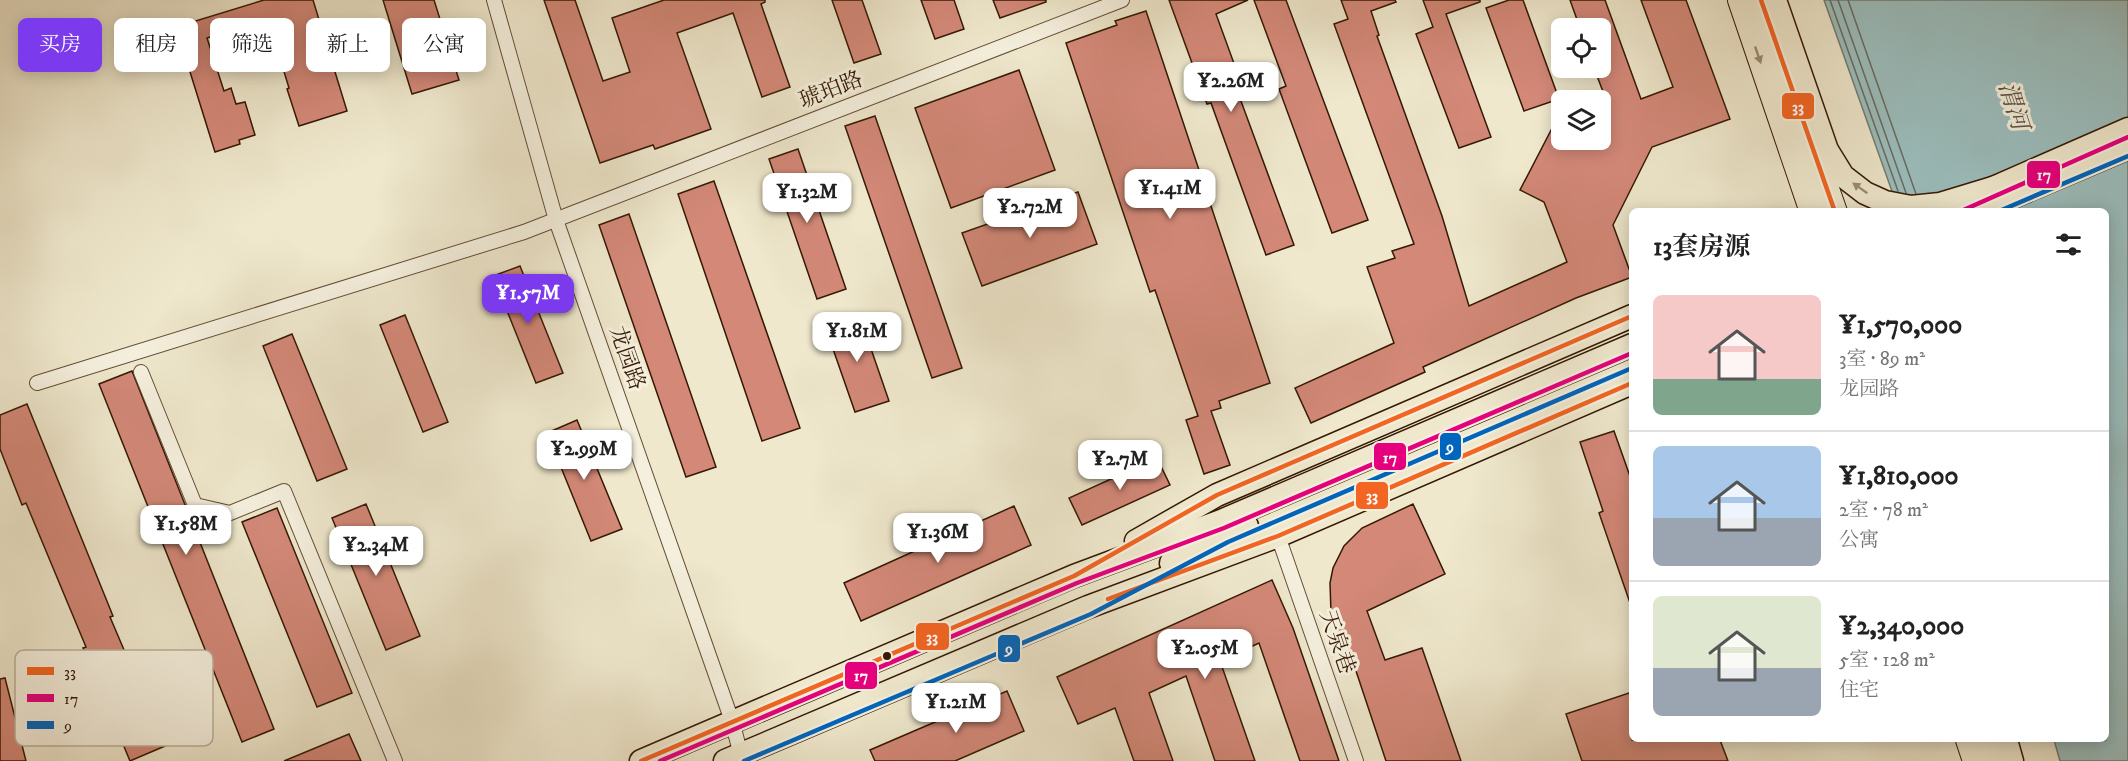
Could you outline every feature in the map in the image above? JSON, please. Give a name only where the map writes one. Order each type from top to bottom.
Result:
[{"type":"highway","points":[[1740,0],[1811,208]]},
{"type":"highway","points":[[1761,0],[1834,208]]},
{"type":"highway","points":[[1969,742],[1975,761]]},
{"type":"highway","points":[[1988,742],[1993,761]]},
{"type":"main road","points":[[1775,0],[1827,150],[1843,176],[1864,193],[1885,202],[1911,207],[1996,200],[2128,129]]},
{"type":"main road","points":[[1959,208],[1996,200],[2128,148]]},
{"type":"main road","points":[[1074,576],[1217,495],[1629,317]]},
{"type":"main road","points":[[1088,607],[1223,528],[1629,346]]},
{"type":"main road","points":[[641,761],[1074,576],[1223,528],[1629,361]]},
{"type":"main road","points":[[736,759],[1088,607],[1278,536],[1629,384]]},
{"type":"main road","points":[[2007,742],[2012,761]]},
{"type":"street","name":"龙园路","points":[[494,0],[556,220],[732,722],[736,759]]},
{"type":"street","name":"琥珀路","points":[[37,383],[556,220],[1122,0]]},
{"type":"street","points":[[141,372],[195,505],[230,513],[284,491],[395,761]]},
{"type":"street","name":"天泉巷","points":[[1278,536],[1356,761]]},
{"type":"water","name":"渭河","points":[[1824,0],[2128,0],[2128,761],[2060,761],[2055,742],[2109,742],[2109,208],[1898,208]]},
{"type":"building","points":[[264,0],[313,0],[319,18],[306,18],[306,72],[335,72],[347,111],[299,126],[284,72],[294,72],[294,18],[210,18],[210,37],[207,38],[210,47],[210,72],[218,72],[224,91],[231,88],[236,104],[245,102],[255,135],[239,140],[240,144],[215,152],[190,72],[198,72],[198,20]]},
{"type":"building","points":[[383,0],[434,0],[440,18],[402,18],[402,62]]},
{"type":"building","points":[[544,0],[575,0],[603,81],[630,72],[612,18],[664,0],[765,0],[761,4],[790,87],[762,97],[733,13],[677,33],[711,129],[655,149],[653,145],[600,163]]},
{"type":"building","points":[[832,0],[862,0],[881,54],[854,63]]},
{"type":"building","points":[[921,0],[954,0],[964,29],[935,39]]},
{"type":"building","points":[[993,0],[1046,0],[1046,2],[1000,18]]},
{"type":"building","points":[[1169,0],[1248,0],[1216,14],[1244,91],[1238,93],[1294,245],[1266,255],[1211,103],[1207,104]]},
{"type":"building","points":[[1254,0],[1286,0],[1368,220],[1332,233],[1279,89],[1286,86]]},
{"type":"building","points":[[1341,0],[1395,0],[1396,2],[1371,11],[1379,35],[1377,36],[1442,216],[1469,306],[1567,262],[1544,202],[1520,190],[1551,130],[1551,150],[1611,150],[1611,90],[1602,90],[1598,78],[1611,78],[1611,18],[1576,18],[1570,0],[1605,0],[1641,99],[1673,87],[1641,0],[1686,0],[1730,119],[1652,147],[1613,225],[1629,269],[1629,278],[1576,298],[1423,367],[1425,372],[1311,423],[1295,388],[1394,343],[1367,267],[1395,258],[1392,251],[1414,244],[1334,24],[1348,19]]},
{"type":"building","points":[[1423,0],[1480,0],[1480,2],[1446,14],[1491,137],[1459,148],[1416,34],[1433,27]]},
{"type":"building","points":[[1509,0],[1523,0],[1556,90],[1551,90],[1551,102],[1524,111],[1486,8]]},
{"type":"building","points":[[1146,11],[1270,383],[1219,401],[1221,408],[1211,411],[1230,465],[1204,474],[1186,420],[1198,416],[1155,290],[1150,292],[1066,43],[1117,25],[1115,21]]},
{"type":"building","points":[[1019,70],[1055,170],[951,208],[915,108]]},
{"type":"building","points":[[405,72],[456,72],[459,80],[412,94]]},
{"type":"building","points":[[875,116],[962,368],[932,378],[845,126]]},
{"type":"building","points":[[798,149],[846,289],[817,299],[769,159]]},
{"type":"building","points":[[714,181],[800,428],[762,441],[678,194]]},
{"type":"building","points":[[1078,192],[1097,244],[982,286],[962,233]]},
{"type":"building","points":[[629,214],[716,467],[686,477],[599,225]]},
{"type":"building","points":[[520,266],[563,373],[536,383],[493,276]]},
{"type":"building","points":[[859,314],[889,401],[855,412],[825,326]]},
{"type":"building","points":[[405,315],[448,422],[423,432],[380,325]]},
{"type":"building","points":[[292,334],[347,469],[317,481],[263,346]]},
{"type":"building","points":[[132,371],[274,729],[242,742],[213,669],[213,650],[205,650],[99,384]]},
{"type":"building","points":[[27,404],[113,616],[110,617],[124,650],[84,650],[83,648],[86,647],[26,503],[22,505],[0,449],[0,415]]},
{"type":"building","points":[[577,420],[622,529],[591,541],[547,433]]},
{"type":"building","points":[[1614,431],[1629,474],[1629,600],[1599,513],[1603,511],[1580,442]]},
{"type":"building","points":[[1157,458],[1170,485],[1082,525],[1069,498]]},
{"type":"building","points":[[366,504],[420,636],[386,650],[332,518]]},
{"type":"building","points":[[1413,504],[1445,574],[1367,611],[1385,660],[1422,648],[1461,761],[1386,761],[1351,656],[1347,657],[1331,613],[1330,583],[1333,568],[1344,546],[1362,528]]},
{"type":"building","points":[[1014,506],[1031,545],[861,621],[844,583]]},
{"type":"building","points":[[277,508],[352,693],[317,707],[242,522]]},
{"type":"building","points":[[1272,580],[1293,628],[1339,761],[1300,761],[1259,643],[1220,661],[1255,761],[1215,761],[1186,676],[1149,693],[1173,761],[1134,761],[1115,708],[1078,724],[1057,677]]},
{"type":"building","points":[[5,678],[15,718],[15,746],[22,746],[26,761],[0,761],[0,679]]},
{"type":"building","points":[[1007,691],[1024,731],[955,761],[875,761],[870,750]]},
{"type":"building","points":[[1629,693],[1629,742],[1721,742],[1728,761],[1582,761],[1566,714]]},
{"type":"building","points":[[349,734],[361,761],[284,761]]},
{"type":"building","points":[[124,746],[165,746],[130,761]]},
{"type":"transit line","name":"33","points":[[1761,0],[1834,208]]},
{"type":"transit line","name":"17","points":[[1968,208],[2128,137]]},
{"type":"transit line","name":"9","points":[[2006,208],[2128,156]]},
{"type":"transit line","name":"33","points":[[641,761],[1074,576],[1217,495],[1629,317]]},
{"type":"transit line","name":"17","points":[[660,761],[1077,583],[1224,528],[1629,354]]},
{"type":"transit line","name":"9","points":[[744,761],[1091,614],[1228,542],[1629,369]]},
{"type":"transit line","name":"33","points":[[1108,599],[1278,536],[1629,384]]}]
